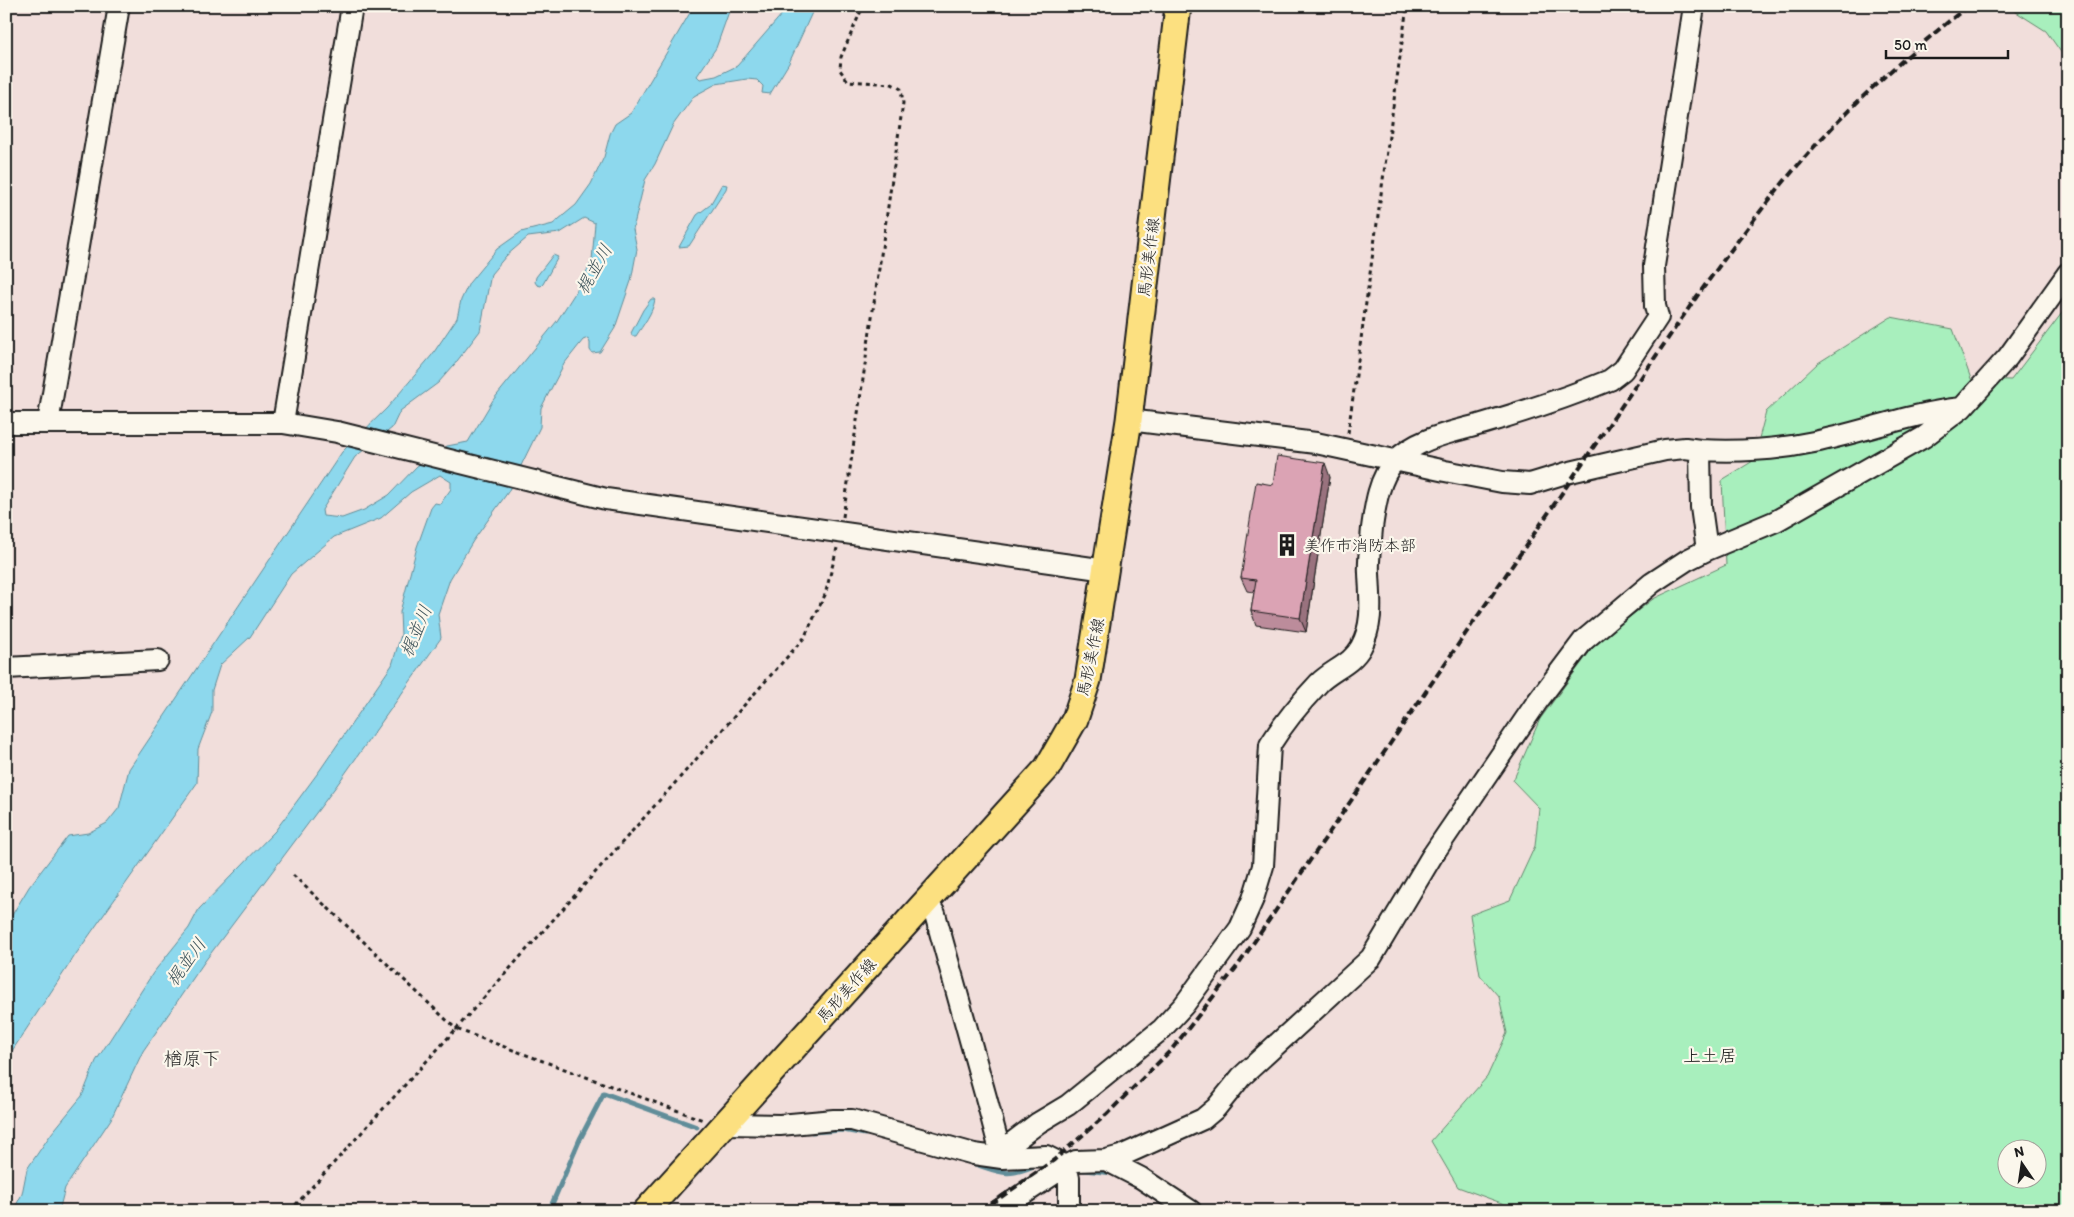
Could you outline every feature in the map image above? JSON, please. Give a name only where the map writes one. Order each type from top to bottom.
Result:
[{"type":"main road","name":"馬形美作線","points":[[646,1211],[1047,768],[1075,719],[1088,680],[1128,420],[1178,6]]},
{"type":"street","points":[[48,423],[119,6]]},
{"type":"street","points":[[283,423],[352,6]]},
{"type":"street","points":[[1002,1158],[1013,1142],[1038,1123],[1068,1105],[1162,1029],[1184,1005],[1240,928],[1253,899],[1263,866],[1270,745],[1278,732],[1319,683],[1351,660],[1361,648],[1370,619],[1369,572],[1375,505],[1386,476],[1395,461],[1417,445],[1436,437],[1486,423],[1610,380],[1623,370],[1658,317],[1655,306],[1654,266],[1694,6]]},
{"type":"street","points":[[998,1211],[1076,1161],[1106,1160],[1121,1156],[1203,1119],[1216,1108],[1248,1071],[1371,958],[1432,856],[1565,662],[1583,641],[1652,583],[1687,560],[1776,521],[1924,437],[1962,408],[2008,356],[2068,274]]},
{"type":"street","points":[[1128,420],[1346,448],[1395,461],[1502,482],[1530,484],[1566,473],[1665,450],[1685,448],[1740,452],[1782,447],[1814,442],[1935,411],[1962,408]]},
{"type":"street","points":[[6,423],[283,423],[337,432],[606,498],[1106,570]]},
{"type":"street","points":[[1700,450],[1701,507],[1707,550]]},
{"type":"street","points":[[6,668],[158,660]]},
{"type":"street","points":[[927,901],[935,914],[988,1101],[1002,1158]]},
{"type":"street","points":[[725,1124],[780,1125],[852,1120],[974,1154],[1002,1158],[1046,1156],[1066,1166],[1069,1178],[1069,1211]]},
{"type":"street","points":[[1106,1160],[1141,1178],[1191,1211]]},
{"type":"path","points":[[290,1211],[456,1029],[804,638],[825,595],[841,533],[903,103],[901,89],[892,84],[848,81],[840,70],[842,57],[863,6]]},
{"type":"path","points":[[1346,448],[1407,6]]},
{"type":"path","points":[[292,875],[456,1029],[703,1120],[725,1124]]},
{"type":"green space","points":[[2014,6],[2068,6],[2068,62],[2046,31],[2013,10]]},
{"type":"green space","points":[[2068,305],[2068,1211],[1523,1211],[1458,1187],[1431,1141],[1487,1077],[1507,1033],[1499,997],[1480,975],[1470,915],[1510,900],[1535,846],[1539,808],[1513,781],[1540,719],[1597,642],[1653,599],[1726,565],[1722,480],[1753,461],[1766,412],[1818,363],[1891,317],[1953,329],[1971,379],[2011,380]]},
{"type":"water","name":"梶並川","points":[[694,6],[731,6],[716,48],[697,76],[700,79],[716,76],[737,66],[783,13],[786,6],[815,6],[789,63],[770,94],[762,93],[763,86],[757,80],[747,79],[716,84],[694,96],[673,125],[655,164],[645,180],[633,229],[637,249],[631,281],[615,328],[600,352],[592,353],[588,338],[583,340],[564,364],[541,408],[540,427],[508,492],[473,541],[450,579],[438,614],[441,638],[337,785],[205,961],[143,1051],[111,1119],[65,1188],[59,1211],[13,1211],[22,1194],[27,1169],[51,1134],[82,1096],[96,1061],[153,973],[189,928],[199,909],[275,831],[320,770],[392,665],[401,635],[400,612],[417,547],[431,508],[435,503],[440,504],[451,489],[451,482],[440,475],[411,492],[381,518],[334,537],[291,574],[250,637],[220,665],[212,690],[212,712],[198,749],[197,783],[76,954],[6,1060],[6,925],[29,887],[68,836],[88,833],[107,823],[119,808],[129,769],[342,452],[387,408],[432,355],[457,318],[461,300],[469,283],[497,249],[521,232],[553,224],[576,205],[591,184],[604,157],[610,134],[615,124],[631,113]],"holes":[[[584,218],[595,223],[592,261],[575,293],[557,321],[493,400],[468,442],[447,446],[417,466],[389,495],[364,510],[342,518],[323,516],[322,510],[355,457],[392,428],[400,411],[438,383],[480,331],[491,274],[506,256],[528,237],[560,233]]]},
{"type":"water","points":[[722,184],[727,185],[726,189],[689,246],[679,247],[697,215],[710,205]]},
{"type":"water","points":[[553,255],[558,257],[543,284],[541,286],[537,285],[535,282],[536,277]]},
{"type":"water","points":[[651,299],[655,299],[650,314],[636,336],[632,336],[631,333]]},
{"type":"building","name":"美作市消防本部","points":[[1277,456],[1325,463],[1300,618],[1251,611],[1256,580],[1241,578],[1256,482],[1273,485]]},
{"type":"waterway","points":[[549,1211],[580,1139],[604,1093],[697,1127]]},
{"type":"waterway","points":[[812,1132],[843,1130],[865,1134]]},
{"type":"waterway","points":[[972,1163],[1009,1173],[1034,1166]]},
{"type":"waterway","points":[[1084,1170],[1113,1173]]},
{"type":"railway","points":[[981,1211],[1054,1160],[1107,1114],[1172,1049],[1239,964],[1695,299],[1758,214],[1809,152],[1860,99],[1968,6]]},
{"type":"place","name":"美作市消防本部","points":[[1287,545]]},
{"type":"district","name":"上土居","points":[[1710,1056]]},
{"type":"district","name":"楢原下","points":[[192,1058]]}]
